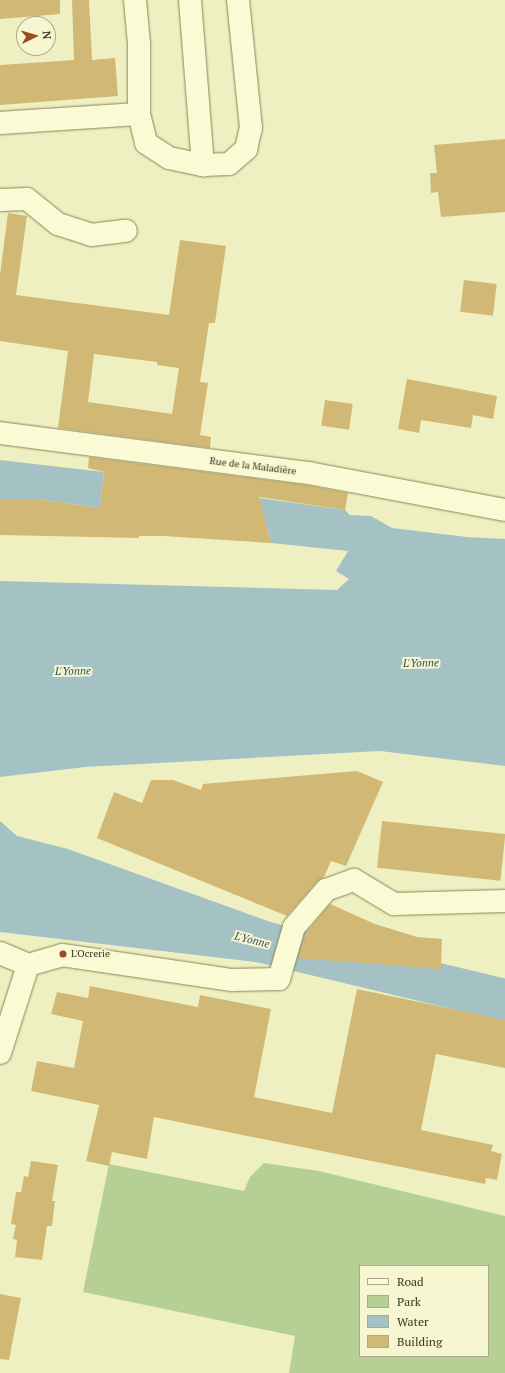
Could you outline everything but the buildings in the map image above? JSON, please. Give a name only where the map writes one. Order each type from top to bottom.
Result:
[{"type":"street","points":[[135,0],[139,44],[139,114],[146,143],[169,158],[203,165],[229,164],[246,149],[251,128],[238,0]]},
{"type":"street","points":[[190,0],[203,165]]},
{"type":"street","points":[[0,123],[139,114]]},
{"type":"street","points":[[0,200],[27,199],[58,224],[91,236],[126,231]]},
{"type":"street","name":"Rue de la Maladière","points":[[0,433],[309,473],[505,510]]},
{"type":"street","points":[[0,953],[28,965],[62,955],[232,980],[279,979],[282,963],[294,927],[326,890],[354,880],[394,904],[505,901]]},
{"type":"street","points":[[0,1053],[28,965]]},
{"type":"green space","points":[[264,1163],[319,1171],[505,1216],[505,1373],[289,1373],[295,1336],[83,1292],[109,1164],[244,1191],[250,1177]]},
{"type":"water","points":[[0,460],[104,472],[100,508],[34,499],[0,499]]},
{"type":"water","points":[[175,486],[345,510],[350,515],[371,516],[392,528],[467,537],[505,539],[505,766],[380,751],[85,767],[0,777],[0,581],[337,590],[349,579],[336,571],[348,551],[271,543],[268,530],[171,516]]},
{"type":"water","points":[[0,821],[17,836],[68,849],[287,928],[274,964],[0,932]]},
{"type":"waterway","name":"L'Yonne","points":[[242,937],[505,1000]]},
{"type":"place","name":"L'Ocrerie","points":[[63,954]]}]
